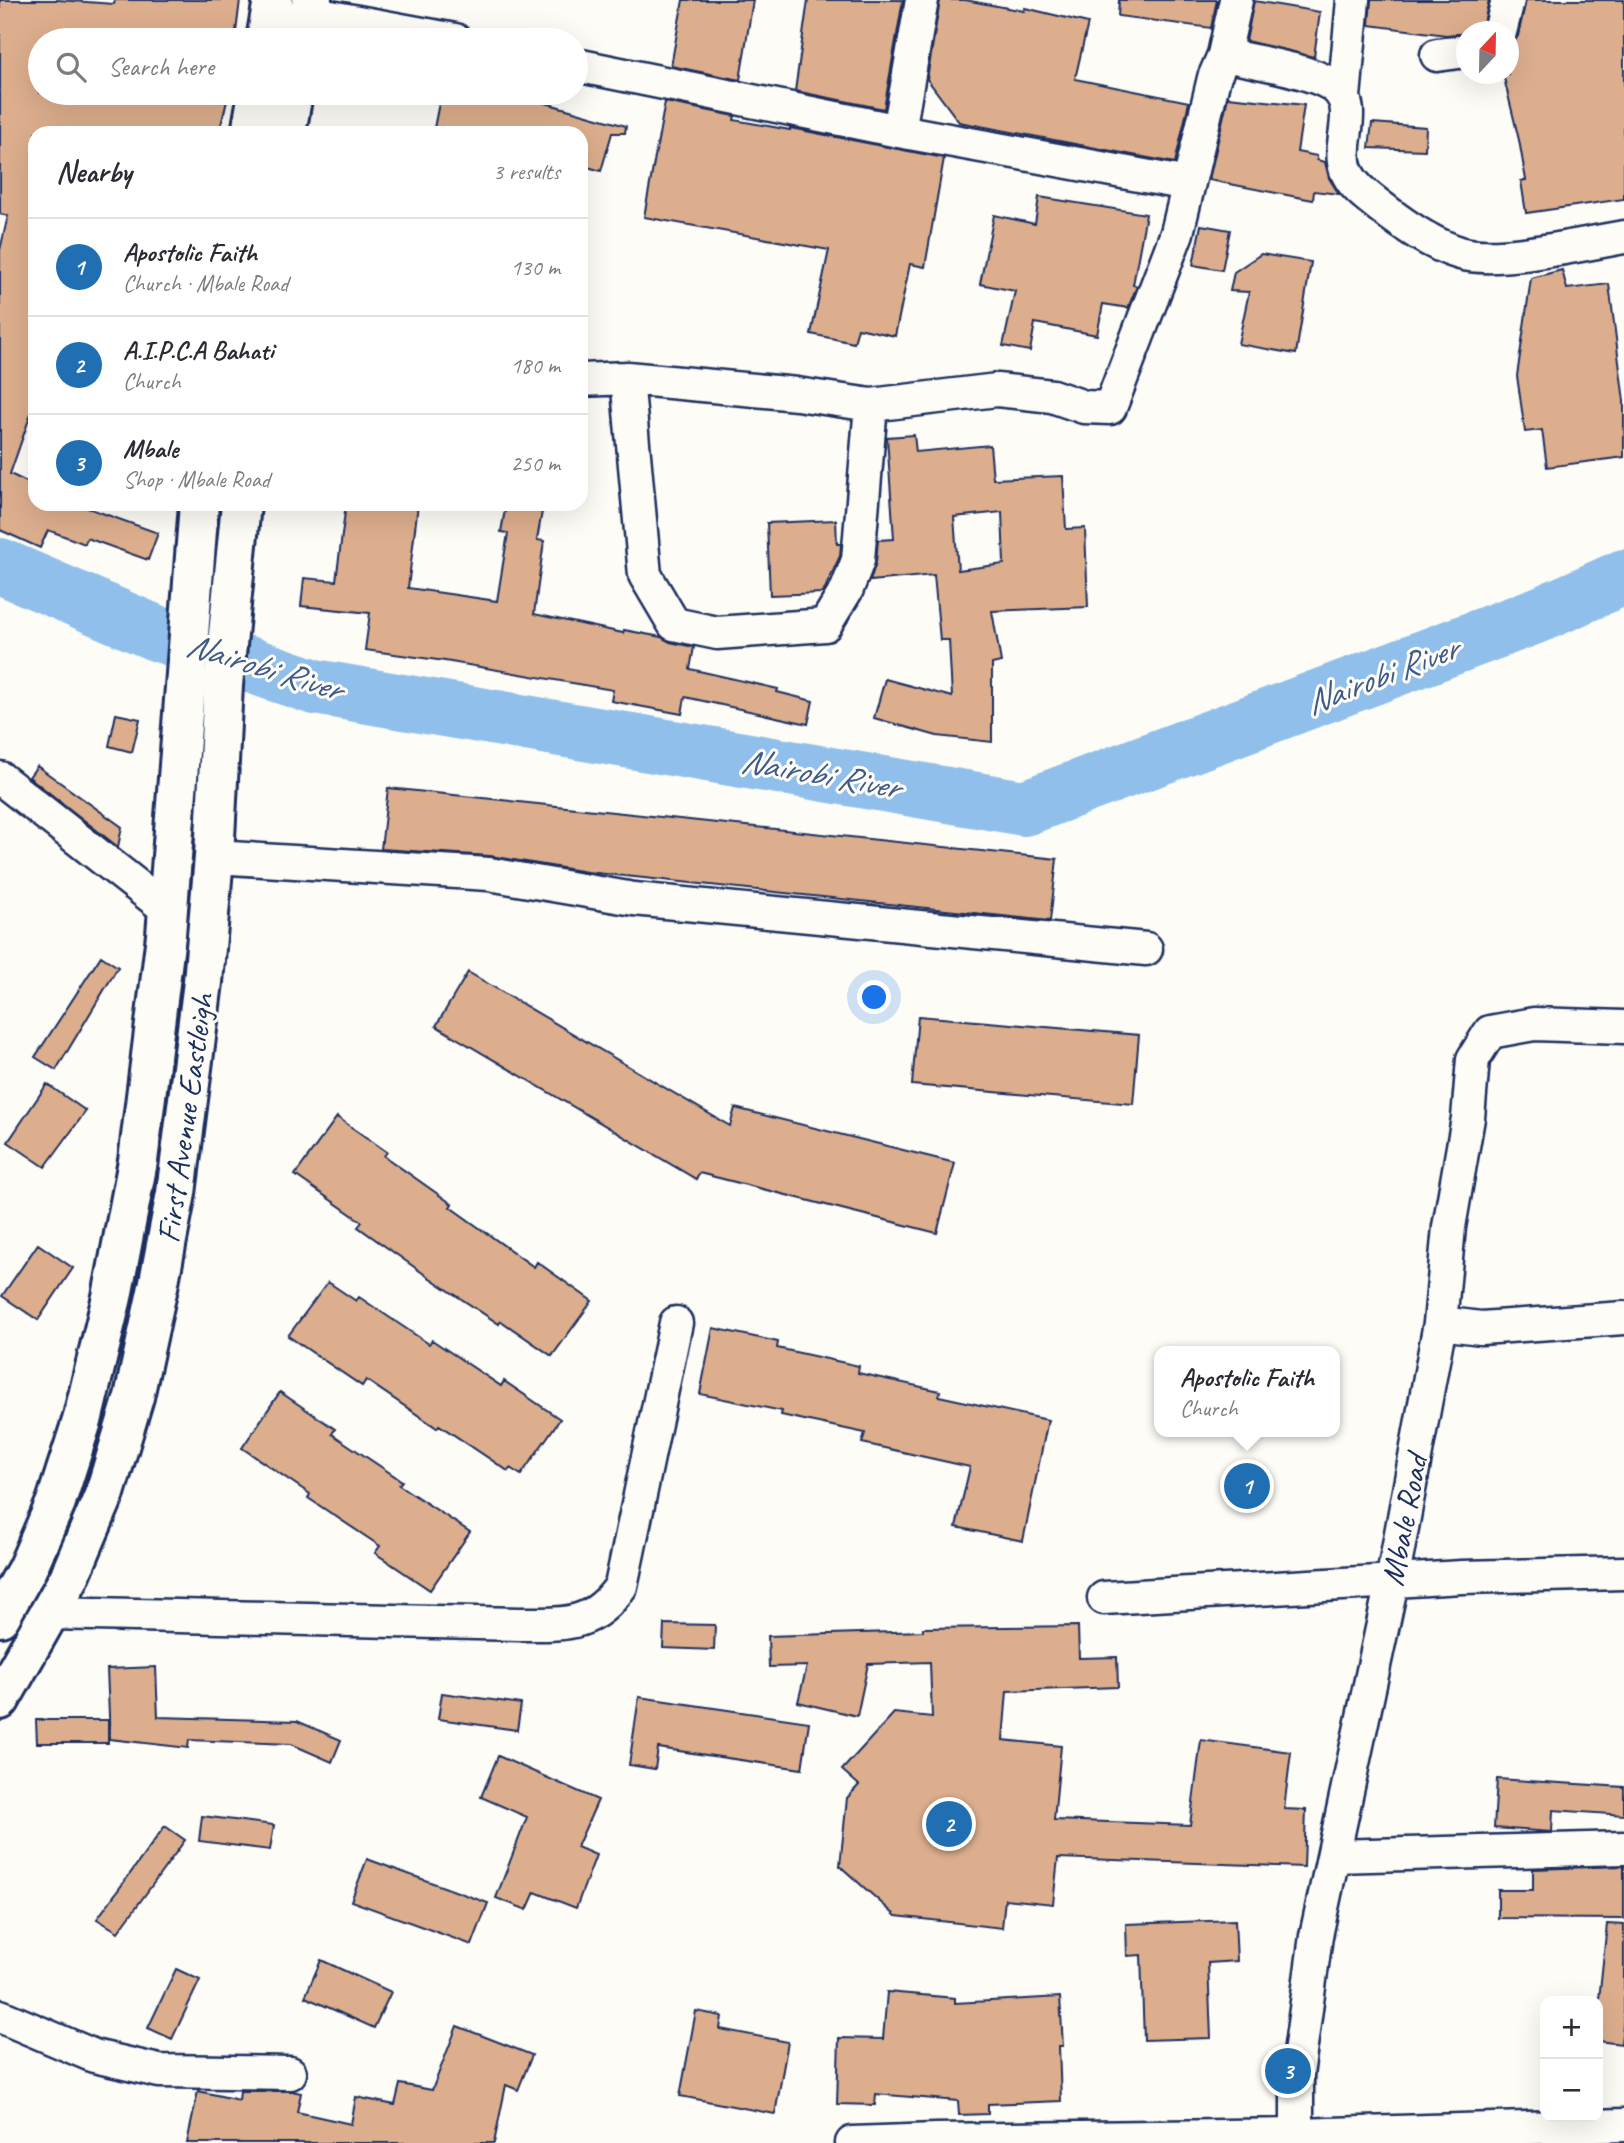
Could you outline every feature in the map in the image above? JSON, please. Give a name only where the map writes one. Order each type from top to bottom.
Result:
[{"type":"main road","points":[[268,28],[273,0]]},
{"type":"main road","points":[[252,126],[256,105]]},
{"type":"main road","points":[[287,126],[291,105]]},
{"type":"main road","name":"First Avenue Eastleigh","points":[[0,1617],[27,1569],[56,1502],[82,1421],[112,1297],[138,1161],[168,909],[200,511]]},
{"type":"main road","name":"First Avenue Eastleigh","points":[[0,1700],[69,1578],[105,1493],[134,1396],[158,1287],[176,1193],[192,1079],[214,857],[223,685],[240,511]]},
{"type":"street","points":[[899,131],[922,0]]},
{"type":"street","points":[[588,380],[627,378],[797,394],[871,405],[997,390],[1052,396],[1084,407],[1110,408],[1177,233],[1214,78],[1224,55],[1236,0]]},
{"type":"street","points":[[1353,0],[1344,97],[1347,116],[1343,152],[1345,169],[1356,187],[1402,224],[1440,246],[1463,254],[1499,257],[1624,237]]},
{"type":"street","points":[[1503,21],[1508,0]]},
{"type":"street","points":[[308,18],[375,28]]},
{"type":"street","points":[[1224,55],[1323,80],[1344,97]]},
{"type":"street","points":[[588,67],[899,131],[1188,184]]},
{"type":"street","points":[[627,378],[645,575],[674,624],[716,633],[825,625],[846,589],[858,560],[871,405]]},
{"type":"street","points":[[0,778],[168,909]]},
{"type":"street","points":[[214,857],[489,874],[634,899],[1146,949]]},
{"type":"street","name":"Mbale Road","points":[[1297,2139],[1297,2075],[1316,1936],[1392,1582],[1440,1322],[1449,1227],[1468,1118],[1473,1059],[1490,1032],[1534,1024],[1624,1027]]},
{"type":"street","points":[[1440,1322],[1481,1328],[1624,1318]]},
{"type":"street","points":[[50,1613],[519,1625],[572,1622],[594,1615],[610,1602],[621,1586],[676,1323]]},
{"type":"street","points":[[1104,1598],[1462,1577],[1624,1573]]},
{"type":"street","points":[[1334,1856],[1624,1848]]},
{"type":"street","points":[[0,2016],[94,2056],[159,2071],[290,2073]]},
{"type":"street","points":[[852,2143],[1297,2139],[1624,2125]]},
{"type":"building","points":[[0,0],[114,4],[115,0],[240,0],[236,28],[28,28],[28,105],[226,105],[221,126],[28,126],[28,422],[10,474],[28,483],[28,511],[97,511],[158,533],[148,560],[87,538],[85,544],[48,530],[40,548],[0,530],[0,250],[8,216],[0,214]]},
{"type":"building","points":[[683,0],[753,0],[740,80],[671,66]]},
{"type":"building","points":[[808,0],[903,0],[884,109],[795,91]]},
{"type":"building","points":[[940,0],[965,0],[1024,11],[1025,8],[1088,23],[1075,79],[1189,102],[1175,163],[959,122],[927,79]]},
{"type":"building","points":[[1119,0],[1217,0],[1211,28],[1118,16]]},
{"type":"building","points":[[1371,0],[1489,0],[1484,21],[1456,21],[1456,34],[1369,25]]},
{"type":"building","points":[[1526,0],[1624,0],[1624,199],[1526,213],[1521,181],[1526,180],[1505,84],[1519,84],[1519,32]]},
{"type":"building","points":[[1254,1],[1320,12],[1314,57],[1246,41]]},
{"type":"building","points":[[1228,97],[1304,105],[1297,152],[1317,156],[1317,160],[1325,162],[1329,178],[1339,194],[1314,191],[1313,200],[1209,180]]},
{"type":"building","points":[[665,102],[735,116],[734,120],[944,158],[925,267],[910,264],[895,336],[858,328],[854,343],[811,334],[829,250],[644,217]]},
{"type":"building","points":[[439,105],[552,105],[626,126],[625,133],[612,133],[601,171],[588,167],[588,126],[434,126]]},
{"type":"building","points":[[1372,123],[1426,127],[1425,150],[1369,148]]},
{"type":"building","points":[[1039,197],[1146,214],[1133,285],[1137,286],[1128,308],[1103,304],[1097,335],[1035,323],[1030,351],[1003,346],[1015,291],[980,284],[994,215],[1035,224]]},
{"type":"building","points":[[1201,225],[1230,230],[1222,270],[1193,265]]},
{"type":"building","points":[[1261,254],[1311,262],[1296,354],[1238,344],[1249,292],[1230,291],[1234,272]]},
{"type":"building","points":[[1562,270],[1567,289],[1609,284],[1624,401],[1624,457],[1547,467],[1542,430],[1525,432],[1517,376],[1531,278]]},
{"type":"building","points":[[914,435],[916,452],[990,445],[993,479],[1063,476],[1066,529],[1085,528],[1088,607],[992,611],[1001,662],[992,664],[992,742],[937,736],[874,718],[885,679],[952,697],[949,640],[940,640],[934,575],[870,581],[876,562],[878,540],[894,539],[887,437]],"holes":[[[1002,512],[1004,564],[958,570],[954,517]]]},
{"type":"building","points":[[345,511],[417,511],[408,588],[497,601],[508,533],[501,532],[505,511],[542,511],[537,540],[544,541],[534,614],[623,633],[624,630],[661,637],[670,642],[694,647],[690,669],[778,689],[777,692],[813,701],[808,724],[685,697],[682,714],[611,701],[613,690],[365,650],[370,613],[301,606],[304,578],[336,581]]},
{"type":"building","points":[[836,520],[837,544],[841,544],[840,556],[823,593],[770,595],[767,523]]},
{"type":"building","points":[[116,714],[140,719],[132,752],[109,746]]},
{"type":"building","points":[[37,766],[122,827],[118,847],[29,777]]},
{"type":"building","points":[[388,788],[1057,859],[1050,921],[587,872],[490,856],[381,849]]},
{"type":"building","points":[[101,956],[118,967],[56,1070],[35,1057]]},
{"type":"building","points":[[468,972],[730,1126],[735,1108],[955,1163],[937,1233],[699,1173],[696,1179],[436,1026]]},
{"type":"building","points":[[918,1016],[1139,1035],[1133,1104],[912,1085]]},
{"type":"building","points":[[47,1084],[86,1111],[45,1167],[8,1142]]},
{"type":"building","points":[[337,1117],[387,1152],[384,1156],[452,1204],[450,1207],[534,1267],[537,1262],[592,1301],[552,1356],[424,1274],[358,1227],[362,1222],[295,1175]]},
{"type":"building","points":[[38,1244],[73,1268],[38,1320],[2,1296]]},
{"type":"building","points":[[328,1282],[356,1301],[359,1297],[429,1344],[432,1340],[501,1386],[504,1381],[560,1419],[521,1475],[510,1468],[508,1471],[439,1425],[437,1428],[366,1380],[362,1386],[288,1336]]},
{"type":"building","points":[[713,1328],[778,1342],[777,1348],[859,1366],[858,1373],[940,1391],[939,1396],[1048,1420],[1023,1541],[956,1527],[970,1467],[862,1443],[865,1433],[781,1415],[782,1411],[700,1394]]},
{"type":"building","points":[[280,1392],[335,1429],[332,1434],[402,1481],[399,1485],[470,1532],[430,1590],[375,1553],[380,1546],[308,1498],[310,1494],[242,1448]]},
{"type":"building","points":[[664,1624],[715,1625],[714,1650],[663,1648]]},
{"type":"building","points":[[1078,1626],[1079,1658],[1117,1657],[1118,1687],[1007,1691],[1003,1740],[1061,1746],[1054,1820],[1190,1825],[1201,1740],[1291,1752],[1284,1809],[1306,1810],[1304,1867],[1058,1858],[1053,1904],[1005,1899],[1002,1928],[896,1916],[840,1866],[847,1798],[859,1785],[842,1770],[894,1713],[932,1717],[930,1662],[868,1664],[857,1716],[798,1702],[807,1666],[769,1667],[768,1636],[923,1631],[923,1628]]},
{"type":"building","points":[[156,1667],[158,1717],[297,1721],[341,1740],[332,1762],[291,1744],[189,1740],[188,1748],[110,1739],[107,1669]]},
{"type":"building","points":[[442,1693],[521,1704],[517,1730],[438,1719]]},
{"type":"building","points":[[639,1697],[809,1722],[802,1769],[658,1748],[655,1769],[629,1765]]},
{"type":"building","points":[[36,1720],[108,1720],[108,1743],[37,1743]]},
{"type":"building","points":[[498,1756],[598,1800],[577,1847],[596,1855],[576,1908],[535,1892],[527,1910],[496,1898],[527,1817],[481,1797]]},
{"type":"building","points":[[1497,1779],[1624,1787],[1624,1815],[1553,1810],[1552,1832],[1494,1828]]},
{"type":"building","points":[[202,1816],[274,1825],[270,1850],[199,1841]]},
{"type":"building","points":[[165,1826],[185,1840],[118,1932],[97,1919]]},
{"type":"building","points":[[367,1859],[488,1903],[472,1945],[351,1901]]},
{"type":"building","points":[[1624,1866],[1624,1919],[1498,1918],[1498,1890],[1533,1890],[1533,1869]]},
{"type":"building","points":[[1235,1920],[1237,1961],[1208,1963],[1211,2038],[1144,2040],[1141,1955],[1127,1956],[1126,1924]]},
{"type":"building","points":[[1607,1924],[1624,1925],[1624,2015],[1621,2044],[1603,2042],[1603,1996],[1599,1996]]},
{"type":"building","points":[[321,1960],[391,1992],[374,2028],[305,1997]]},
{"type":"building","points":[[176,1969],[200,1980],[172,2039],[148,2028]]},
{"type":"building","points":[[887,1992],[955,1998],[955,2003],[1060,1997],[1063,2046],[1059,2046],[1061,2101],[988,2104],[988,2114],[959,2115],[958,2101],[876,2094],[875,2105],[837,2104],[839,2038],[883,2039]]},
{"type":"building","points":[[696,2011],[722,2016],[720,2029],[788,2042],[775,2114],[680,2096]]},
{"type":"building","points":[[457,2026],[532,2055],[518,2090],[506,2085],[494,2143],[187,2143],[198,2091],[239,2100],[240,2091],[292,2091],[301,2093],[297,2112],[351,2124],[356,2097],[395,2105],[400,2084],[432,2090]]},
{"type":"waterway","name":"Nairobi River","points":[[0,566],[156,633],[315,687],[1024,808],[1541,614],[1624,577]]},
{"type":"place","name":"Apostolic Faith","points":[[1247,1486]]},
{"type":"place","name":"A.I.P.C.A Bahati","points":[[949,1824]]},
{"type":"place","name":"Mbale","points":[[1288,2071]]}]
